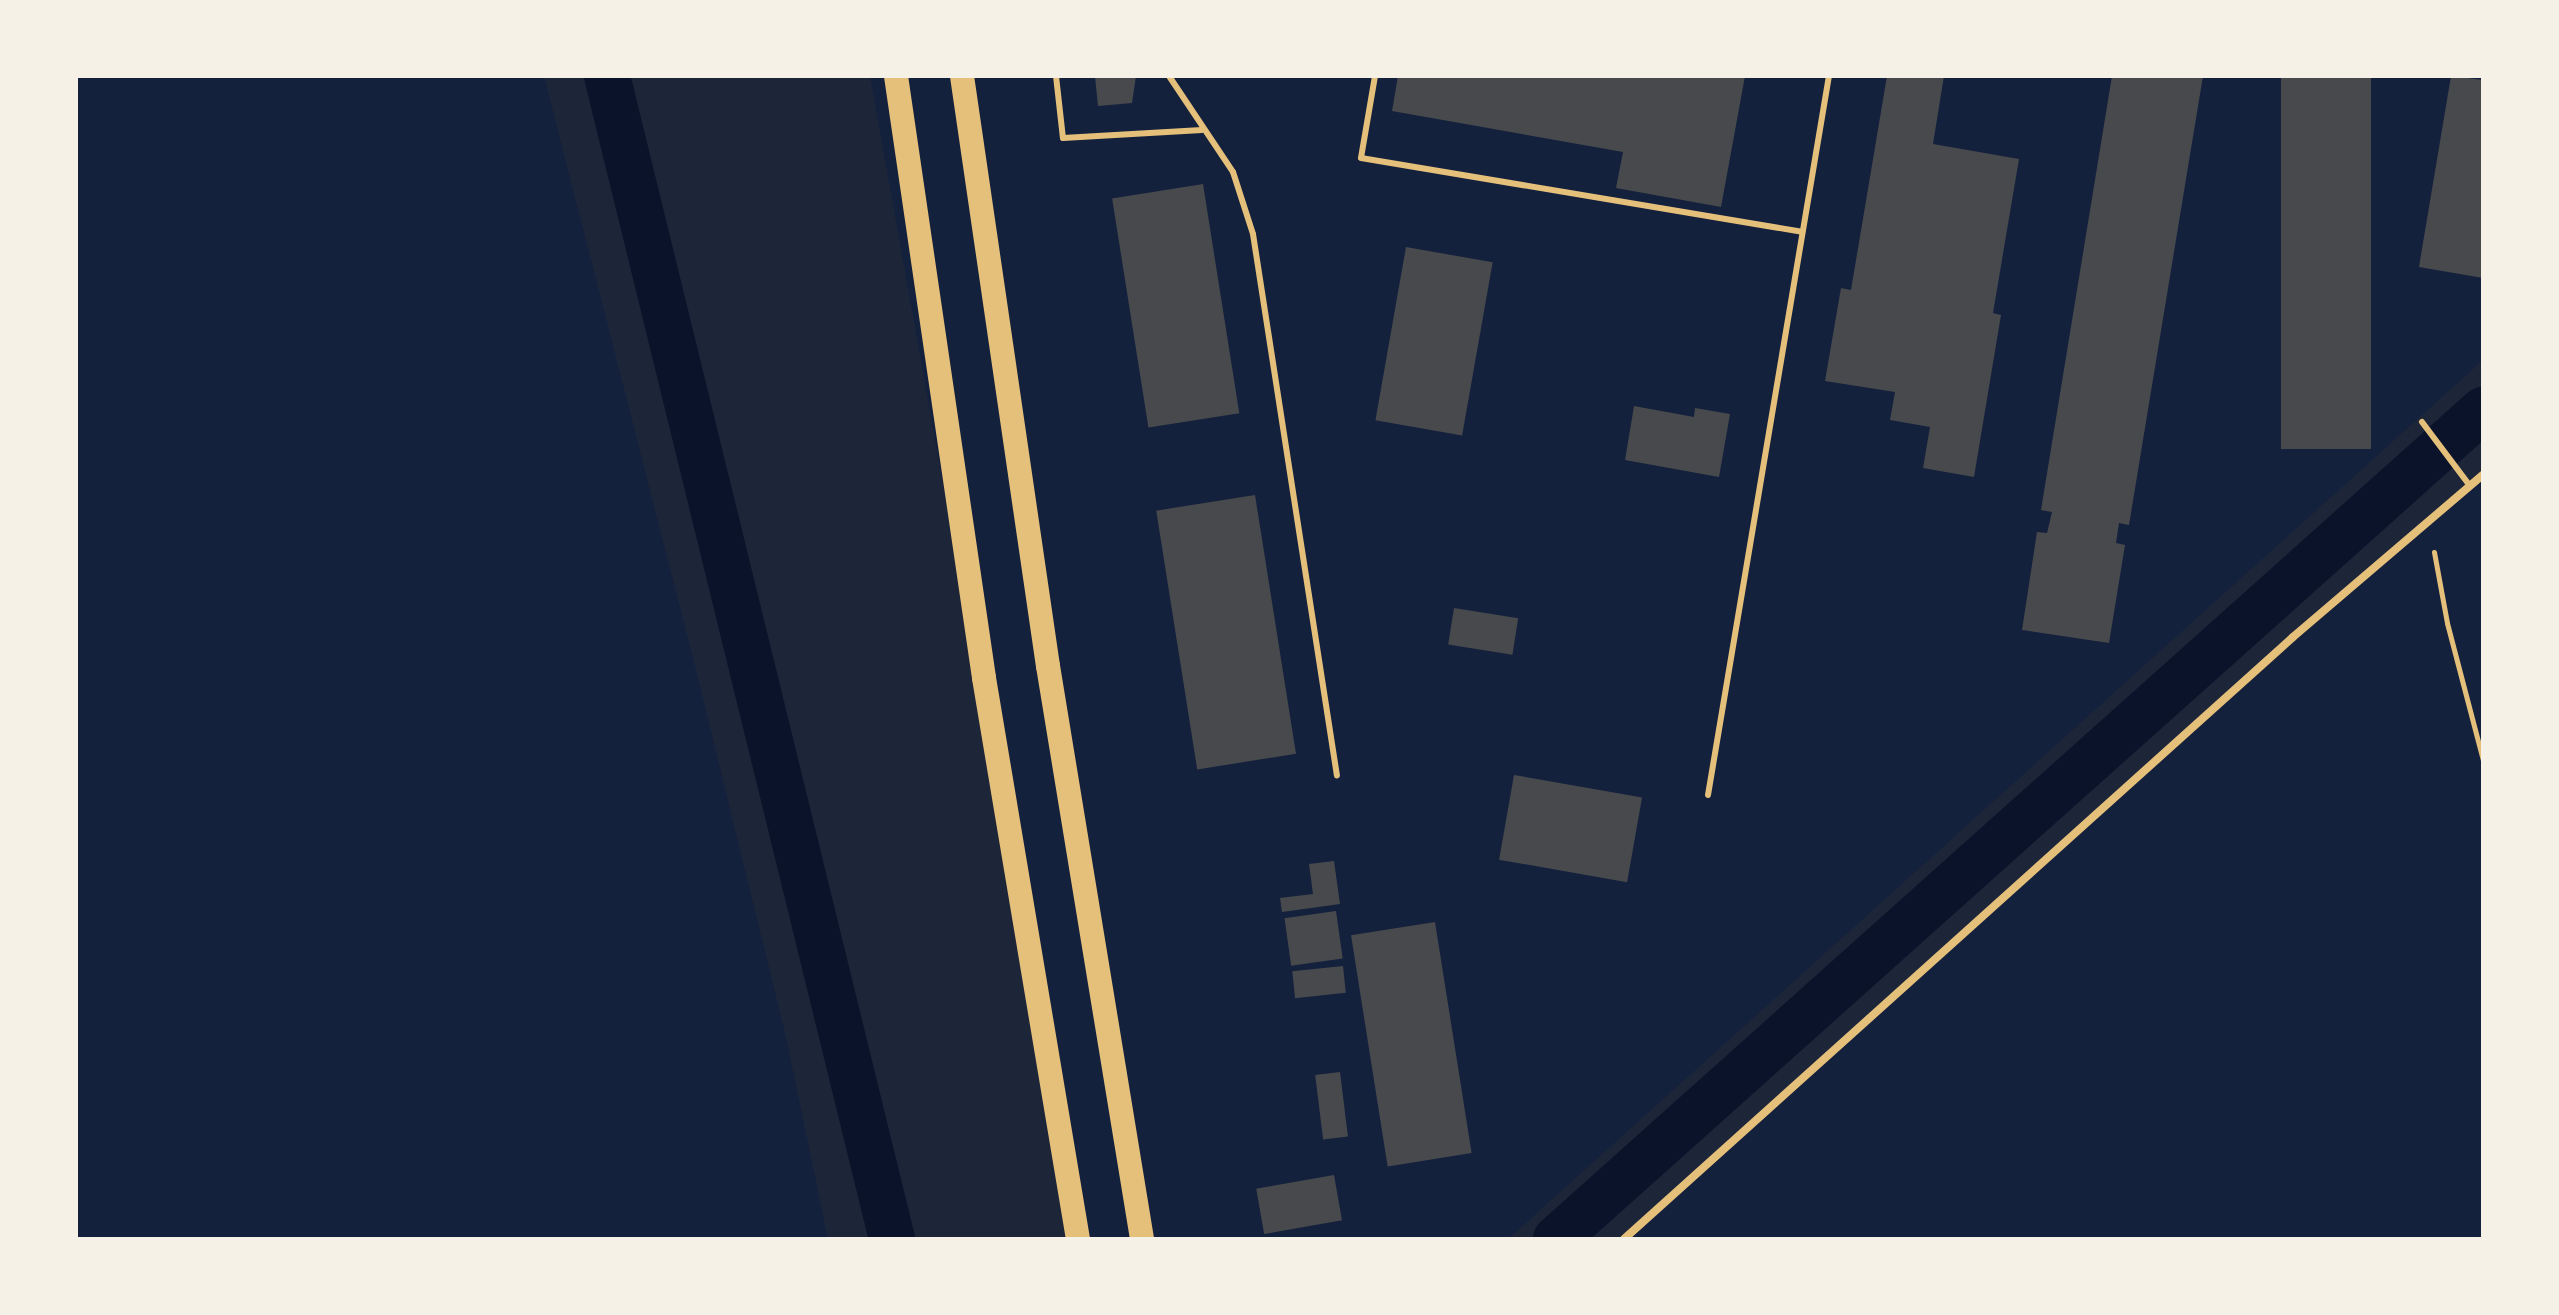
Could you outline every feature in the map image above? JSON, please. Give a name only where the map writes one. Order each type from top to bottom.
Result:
[{"type":"highway","points":[[896,76],[984,678],[1078,1239]]},
{"type":"highway","points":[[962,76],[1048,666],[1142,1239]]},
{"type":"street","points":[[1624,1239],[2197,722],[2483,475]]},
{"type":"lane","points":[[1056,76],[1063,138],[1202,130]]},
{"type":"lane","points":[[1169,76],[1202,130],[1233,172],[1253,234],[1337,776]]},
{"type":"lane","points":[[1375,76],[1361,158],[1802,232]]},
{"type":"lane","points":[[1708,795],[1829,76]]},
{"type":"lane","points":[[2422,422],[2470,486]]},
{"type":"path","points":[[2425,524],[2483,760]]},
{"type":"shaded area","points":[[544,76],[870,76],[1078,1239],[828,1239],[786,1037]]},
{"type":"shaded area","points":[[2483,360],[2483,475],[1624,1239],[1508,1239]]},
{"type":"building","points":[[1095,76],[1136,76],[1132,103],[1098,106]]},
{"type":"building","points":[[1398,76],[1745,76],[1721,207],[1616,188],[1623,152],[1392,111]]},
{"type":"building","points":[[1887,76],[1944,76],[1933,144],[2019,159],[1993,313],[2001,315],[1974,477],[1923,468],[1930,427],[1890,420],[1895,392],[1825,381],[1841,288],[1851,290]]},
{"type":"building","points":[[2112,76],[2203,76],[2129,525],[2119,523],[2116,543],[2125,545],[2109,643],[2022,630],[2037,532],[2047,533],[2052,512],[2041,510]]},
{"type":"building","points":[[2281,76],[2371,76],[2371,449],[2281,449]]},
{"type":"building","points":[[2451,76],[2483,80],[2483,278],[2419,267]]},
{"type":"building","points":[[1203,184],[1239,413],[1148,428],[1112,198]]},
{"type":"building","points":[[1406,247],[1493,262],[1462,436],[1375,420]]},
{"type":"building","points":[[1634,406],[1694,417],[1695,408],[1730,414],[1719,477],[1625,460]]},
{"type":"building","points":[[1255,495],[1296,754],[1197,769],[1156,511]]},
{"type":"building","points":[[1454,608],[1518,618],[1512,655],[1448,645]]},
{"type":"building","points":[[1514,775],[1642,798],[1627,882],[1499,860]]},
{"type":"building","points":[[1334,861],[1340,904],[1282,912],[1280,898],[1313,894],[1309,864]]},
{"type":"building","points":[[1336,911],[1343,959],[1291,966],[1285,918]]},
{"type":"building","points":[[1435,922],[1472,1153],[1388,1166],[1351,935]]},
{"type":"building","points":[[1343,966],[1346,993],[1295,998],[1292,971]]},
{"type":"building","points":[[1340,1072],[1348,1137],[1323,1140],[1315,1075]]},
{"type":"building","points":[[1334,1175],[1342,1220],[1264,1234],[1256,1189]]},
{"type":"waterway","points":[[607,76],[892,1239]]},
{"type":"waterway","points":[[1556,1239],[2483,410]]}]
